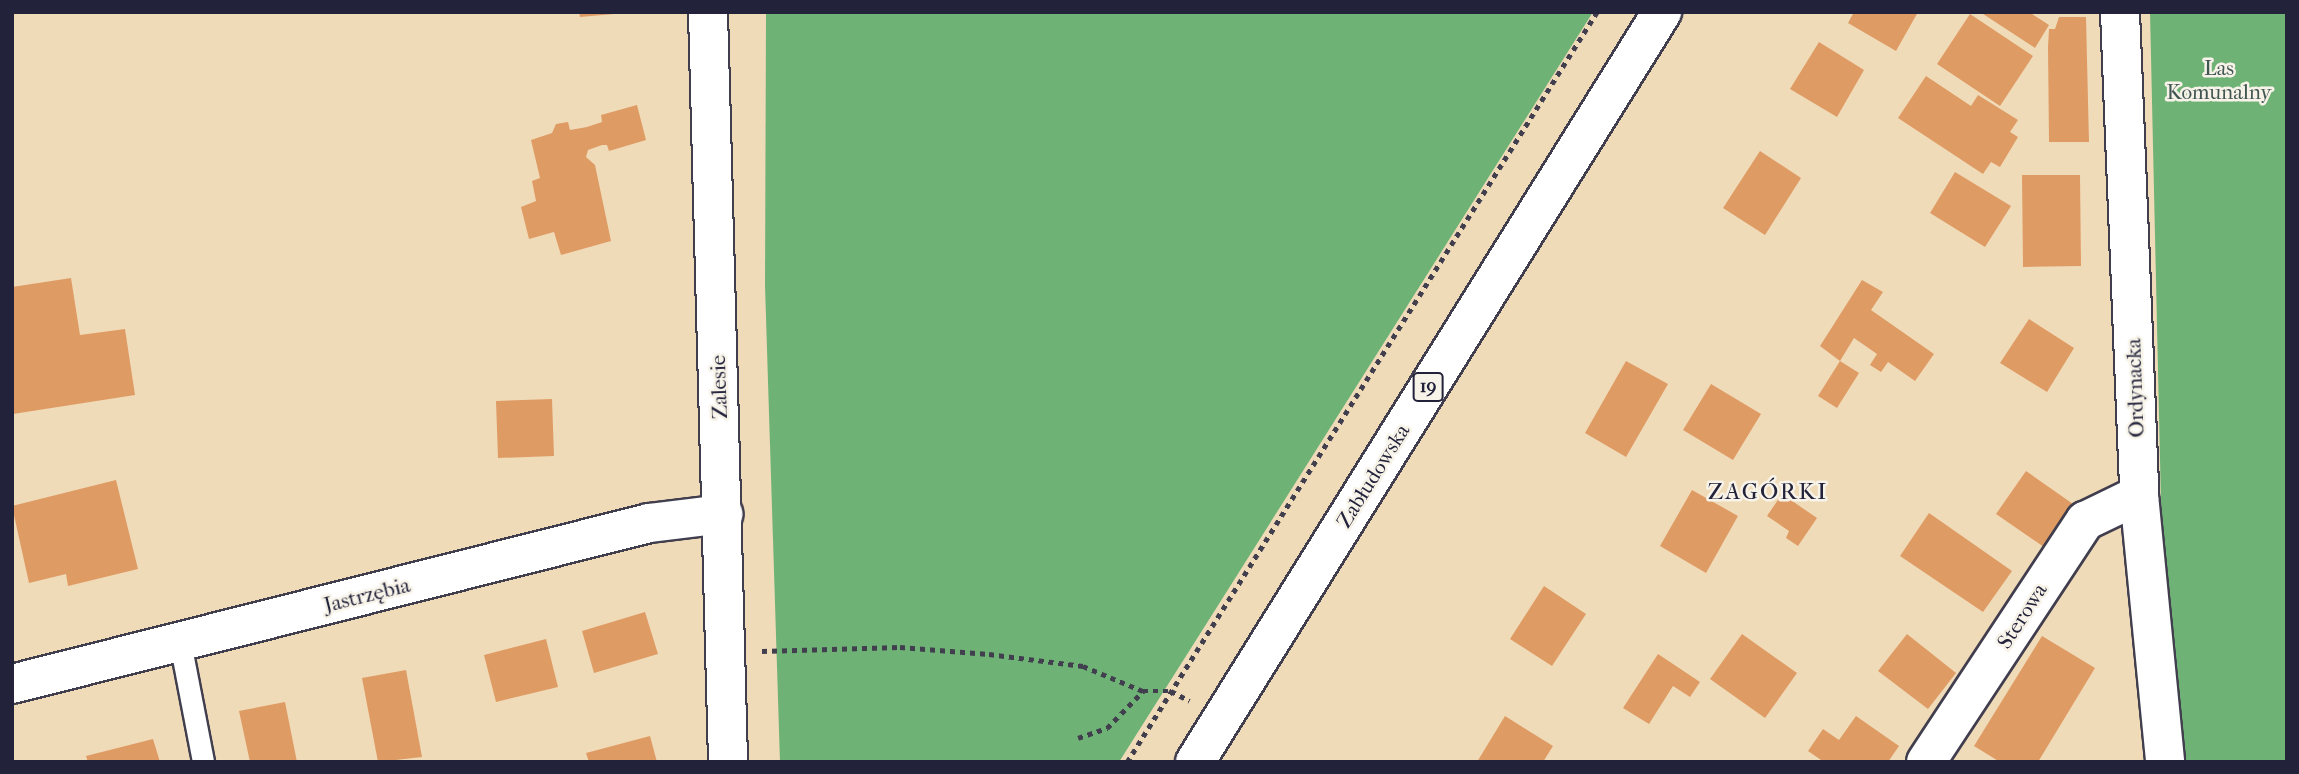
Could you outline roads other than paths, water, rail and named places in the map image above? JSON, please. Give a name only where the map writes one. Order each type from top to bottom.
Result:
[{"type":"main road","name":"Zalesie","points":[[708,12],[728,762]]},
{"type":"main road","name":"Zabłudowska","points":[[1195,762],[1661,12]]},
{"type":"main road","name":"Ordynacka","points":[[2120,12],[2139,495],[2165,762]]},
{"type":"main road","name":"Sterowa","points":[[1926,762],[2085,521],[2139,495]]},
{"type":"main road","name":"Jastrzębia","points":[[12,684],[649,523],[723,514]]},
{"type":"lane","points":[[180,642],[203,762]]},
{"type":"district","name":"ZAGÓRKI","points":[[1768,492]]},
{"type":"park label","name":"Las Komunalny","points":[[2219,80]]}]
